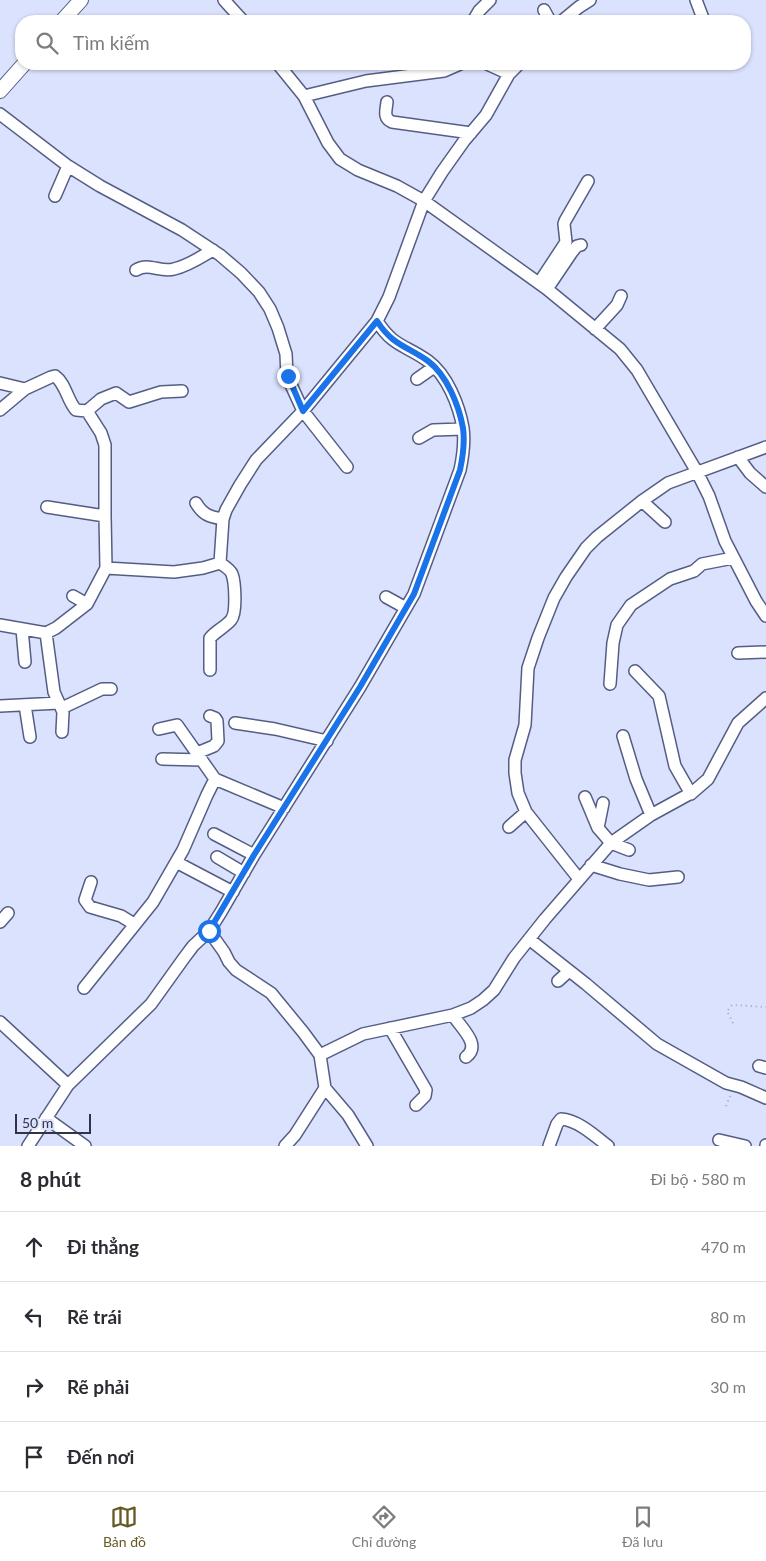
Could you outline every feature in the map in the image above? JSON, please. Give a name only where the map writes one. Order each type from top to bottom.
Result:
[{"type":"main road","points":[[67,15],[81,0]]},
{"type":"main road","points":[[0,91],[19,70]]},
{"type":"street","points":[[224,0],[238,15]]},
{"type":"street","points":[[477,15],[490,0]]},
{"type":"street","points":[[569,15],[590,0]]},
{"type":"street","points":[[696,0],[702,15]]},
{"type":"street","points":[[544,10],[547,15]]},
{"type":"street","points":[[283,70],[304,96],[328,144],[340,159],[358,170],[397,186],[424,201],[543,286],[620,349],[637,370],[697,472],[733,558],[756,602],[766,616]]},
{"type":"street","points":[[304,96],[366,81],[446,70]]},
{"type":"street","points":[[500,70],[508,74]]},
{"type":"street","points":[[220,563],[223,519],[240,484],[256,460],[303,411],[377,321],[389,297],[424,201],[442,172],[486,115],[508,74],[512,70]]},
{"type":"street","points":[[387,102],[385,116],[387,120],[392,122],[471,133]]},
{"type":"street","points":[[0,114],[68,166],[100,186],[182,230],[213,250],[241,273],[259,292],[270,309],[286,354],[288,376],[303,411],[347,467]]},
{"type":"street","points":[[55,196],[68,166]]},
{"type":"street","points":[[543,286],[566,242],[565,221],[588,181]]},
{"type":"street","points":[[543,286],[577,246],[580,245]]},
{"type":"street","points":[[136,270],[149,266],[174,270],[192,263],[213,250]]},
{"type":"street","points":[[595,329],[617,305],[621,296]]},
{"type":"street","points":[[33,1144],[46,1118],[68,1085],[152,1004],[193,946],[209,931],[254,855],[327,741],[414,594],[460,470],[463,454],[463,429],[451,393],[434,367],[396,344],[384,333],[377,321]]},
{"type":"street","points":[[417,379],[434,367]]},
{"type":"street","points":[[0,410],[25,389],[51,376],[55,376],[64,387],[72,406],[76,410],[88,411],[101,399],[116,393],[128,402],[162,392],[182,391]]},
{"type":"street","points":[[0,383],[25,389]]},
{"type":"street","points":[[0,625],[46,633],[56,628],[87,604],[106,568],[104,516],[105,445],[101,433],[88,411]]},
{"type":"street","points":[[419,438],[433,430],[463,429]]},
{"type":"street","points":[[579,879],[526,812],[518,793],[515,773],[515,760],[525,725],[528,668],[554,598],[586,548],[642,501],[668,483],[766,447]]},
{"type":"street","points":[[738,457],[750,473],[766,487]]},
{"type":"street","points":[[642,501],[664,522]]},
{"type":"street","points":[[196,503],[204,514],[223,519]]},
{"type":"street","points":[[47,508],[104,516]]},
{"type":"street","points":[[610,684],[615,634],[621,617],[630,605],[670,579],[694,571],[702,564],[733,558]]},
{"type":"street","points":[[106,568],[174,572],[203,568],[220,563]]},
{"type":"street","points":[[210,670],[210,638],[230,622],[234,614],[232,574],[220,563]]},
{"type":"street","points":[[72,596],[87,604]]},
{"type":"street","points":[[386,597],[406,608]]},
{"type":"street","points":[[22,629],[25,662]]},
{"type":"street","points":[[46,633],[54,692],[60,706],[62,732]]},
{"type":"street","points":[[738,653],[766,652]]},
{"type":"street","points":[[635,671],[659,696],[675,766],[691,794]]},
{"type":"street","points":[[0,706],[60,706],[102,689],[111,689]]},
{"type":"street","points":[[320,1055],[363,1034],[453,1015],[471,1008],[494,990],[514,958],[529,939],[611,843],[651,815],[691,794],[708,779],[738,723],[762,701],[766,713]]},
{"type":"street","points":[[24,705],[30,737]]},
{"type":"street","points":[[162,759],[199,756],[214,746],[218,741],[217,721],[210,716]]},
{"type":"street","points":[[235,723],[275,729],[327,741]]},
{"type":"street","points":[[159,729],[177,725],[216,780],[284,808]]},
{"type":"street","points":[[624,736],[636,778],[651,815]]},
{"type":"street","points":[[84,988],[153,902],[176,862],[210,787],[216,780]]},
{"type":"street","points":[[585,797],[598,828],[611,843],[629,850]]},
{"type":"street","points":[[598,828],[603,803]]},
{"type":"street","points":[[509,827],[526,812]]},
{"type":"street","points":[[214,834],[254,855]]},
{"type":"street","points":[[217,857],[244,872]]},
{"type":"street","points":[[176,862],[233,892]]},
{"type":"street","points":[[591,865],[649,880],[678,877]]},
{"type":"street","points":[[90,882],[85,900],[90,907],[121,916],[134,924]]},
{"type":"street","points":[[209,931],[236,970],[271,993],[282,1004],[320,1055],[325,1088],[348,1115],[367,1146]]},
{"type":"street","points":[[529,939],[657,1044],[726,1083],[741,1087],[766,1098]]},
{"type":"street","points":[[558,980],[569,970]]},
{"type":"street","points":[[453,1015],[471,1040],[473,1047],[471,1053],[466,1057]]},
{"type":"street","points":[[0,1022],[68,1085]]},
{"type":"street","points":[[390,1028],[426,1090],[425,1096],[416,1105]]},
{"type":"street","points":[[285,1146],[295,1135],[325,1088]]},
{"type":"street","points":[[46,1118],[85,1146]]},
{"type":"street","points":[[550,1146],[557,1124],[561,1119],[567,1119],[576,1124],[608,1146]]},
{"type":"street","points":[[719,1140],[745,1146]]},
{"type":"path","points":[[732,1023],[727,1011],[732,1005],[766,1008]]},
{"type":"route","points":[[209,931],[254,855],[360,687],[414,594],[460,470],[463,454],[463,429],[459,412],[441,376],[428,362],[396,344],[384,333],[377,321],[303,411],[288,376]]}]
